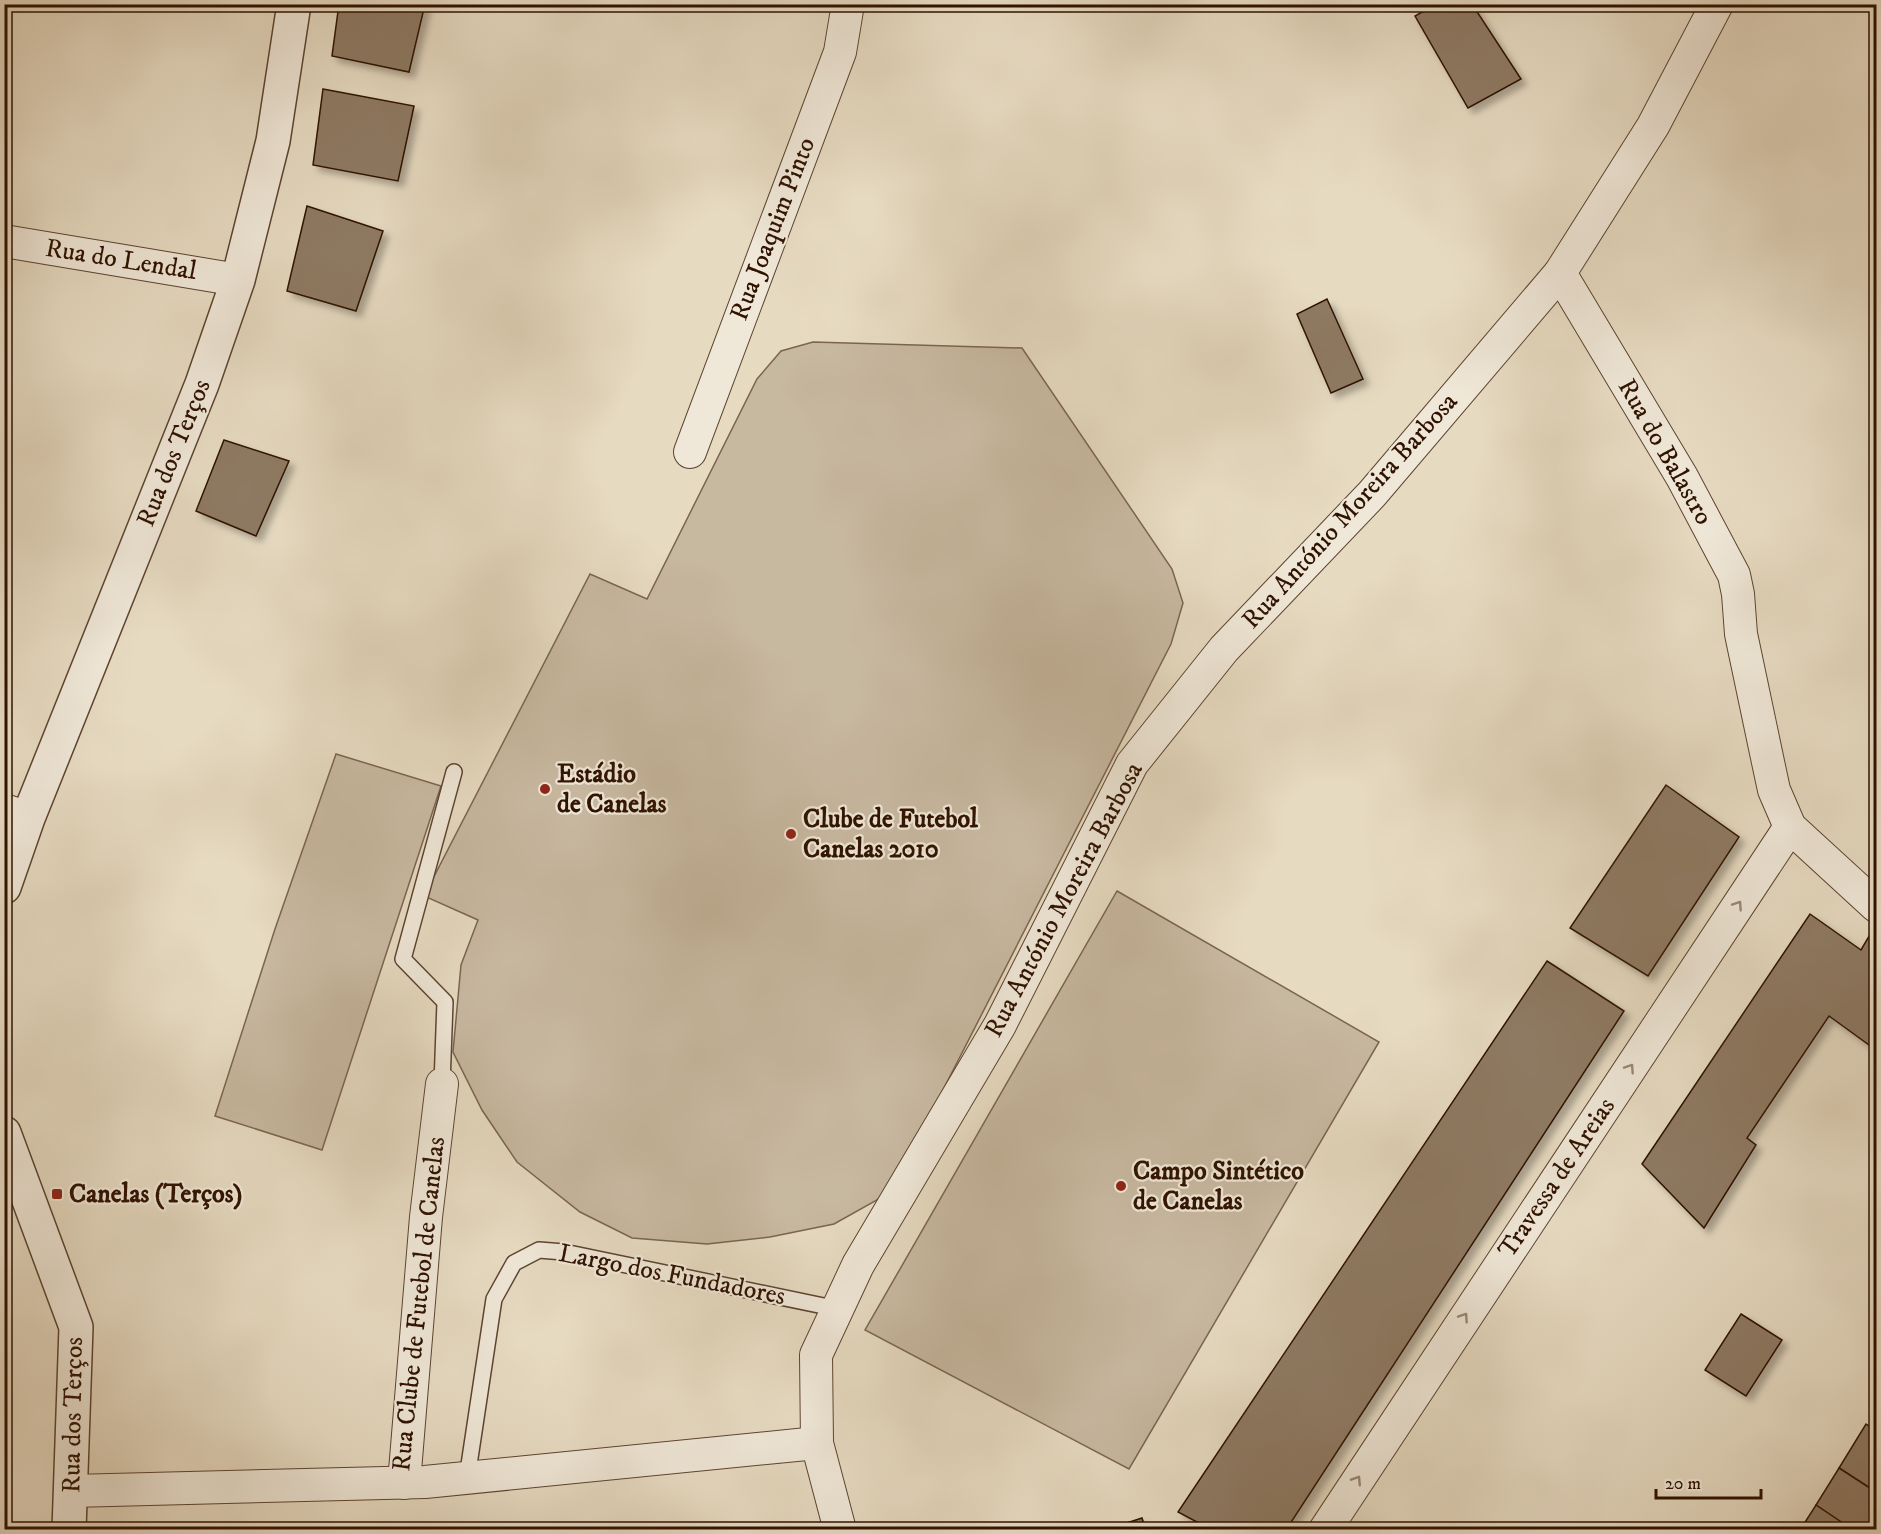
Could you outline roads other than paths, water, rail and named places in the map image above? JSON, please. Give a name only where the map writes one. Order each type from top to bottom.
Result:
[{"type":"street","name":"Rua dos Terços","points":[[4,887],[16,814],[202,384],[238,280],[273,141],[294,4]]},
{"type":"street","name":"Rua Joaquim Pinto","points":[[690,452],[840,52],[849,4]]},
{"type":"street","points":[[1560,273],[1653,126],[1717,4]]},
{"type":"street","name":"Rua do Lendal","points":[[4,241],[238,280]]},
{"type":"street","name":"Rua do Balastro","points":[[1560,273],[1682,477],[1734,575],[1741,634],[1774,790],[1790,827],[1876,906]]},
{"type":"street","name":"Rua António Moreira Barbosa","points":[[840,1530],[817,1443],[816,1355],[858,1265],[999,1025],[1132,764],[1224,649],[1372,494],[1560,273]]},
{"type":"street","name":"Travessa de Areias","points":[[1325,1530],[1790,827]]},
{"type":"street","name":"Rua Clube de Futebol de Canelas","points":[[72,1491],[404,1483],[426,1217],[442,1084]]},
{"type":"street","name":"Rua dos Terços","points":[[4,1133],[76,1327],[69,1530]]},
{"type":"street","points":[[404,1483],[817,1443]]},
{"type":"lane","points":[[442,1084],[445,1002],[403,958],[454,772]]},
{"type":"lane","name":"Largo dos Fundadores","points":[[467,1478],[494,1299],[514,1263],[539,1250],[564,1252],[838,1309]]},
{"type":"place","name":"Estádio de Canelas","points":[[545,789]]},
{"type":"place","name":"Clube de Futebol Canelas 2010","points":[[791,834]]},
{"type":"place","name":"Campo Sintético de Canelas","points":[[1121,1186]]},
{"type":"place","name":"Canelas (Terços)","points":[[57,1194]]}]
